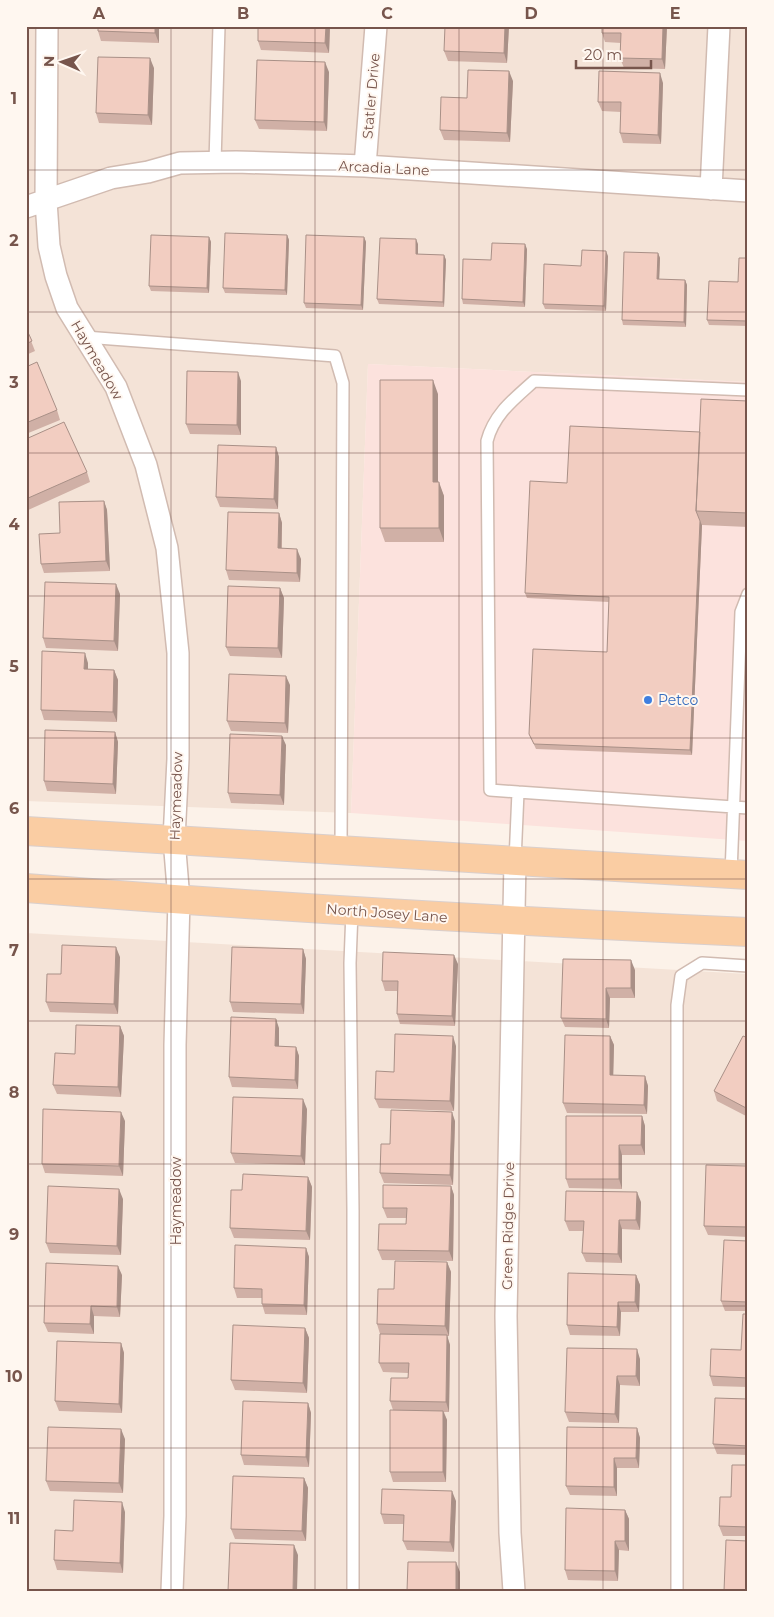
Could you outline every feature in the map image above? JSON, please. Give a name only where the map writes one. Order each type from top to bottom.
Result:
[{"type":"main road","points":[[26,831],[740,874]]},
{"type":"main road","name":"North Josey Lane","points":[[26,888],[179,900],[514,921],[748,932]]},
{"type":"street","name":"Haymeadow","points":[[48,26],[36,204],[66,308],[116,387],[146,466],[167,548],[178,653],[178,759],[174,839],[179,900],[175,1045],[175,1516],[172,1591]]},
{"type":"street","name":"Statler Drive","points":[[365,166],[376,26]]},
{"type":"street","points":[[711,189],[719,26]]},
{"type":"street","name":"Arcadia Lane","points":[[36,204],[111,178],[148,172],[180,163],[215,162],[365,166],[748,191]]},
{"type":"street","name":"Green Ridge Drive","points":[[514,1591],[510,1533],[506,1316],[515,861]]},
{"type":"lane","points":[[215,162],[219,26]]},
{"type":"lane","points":[[85,337],[335,356],[343,383],[341,850]]},
{"type":"lane","points":[[748,390],[534,381],[506,406],[490,428],[488,441],[490,790],[748,808]]},
{"type":"lane","points":[[740,874],[734,808],[741,612],[748,594]]},
{"type":"lane","points":[[515,861],[518,792]]},
{"type":"lane","points":[[352,911],[350,963],[354,1210],[353,1591]]},
{"type":"lane","points":[[677,1591],[677,1005],[681,976],[702,963],[748,966]]},
{"type":"shaded area","points":[[26,26],[748,26],[748,382],[368,364],[351,813],[26,801]]},
{"type":"shaded area","points":[[368,364],[748,382],[748,841],[351,813]]},
{"type":"shaded area","points":[[26,933],[748,974],[748,1591],[26,1591]]},
{"type":"building","points":[[98,26],[155,26],[155,33],[98,31]]},
{"type":"building","points":[[258,26],[326,26],[325,43],[258,41]]},
{"type":"building","points":[[445,26],[505,26],[504,53],[444,51]]},
{"type":"building","points":[[602,26],[663,26],[662,59],[620,58],[621,33],[602,33]]},
{"type":"building","points":[[98,57],[150,58],[148,115],[96,113]]},
{"type":"building","points":[[257,60],[325,62],[324,122],[255,120]]},
{"type":"building","points":[[468,70],[509,71],[507,133],[440,130],[441,97],[467,98]]},
{"type":"building","points":[[599,71],[660,73],[658,135],[620,133],[621,102],[598,102]]},
{"type":"building","points":[[225,233],[287,235],[285,290],[223,288]]},
{"type":"building","points":[[151,235],[209,237],[207,288],[149,286]]},
{"type":"building","points":[[306,235],[364,237],[361,305],[304,303]]},
{"type":"building","points":[[380,238],[416,239],[416,254],[444,255],[443,302],[377,299]]},
{"type":"building","points":[[492,243],[525,244],[523,302],[462,299],[463,259],[491,260]]},
{"type":"building","points":[[582,250],[606,251],[604,306],[543,304],[544,264],[581,266]]},
{"type":"building","points":[[624,252],[658,253],[657,279],[685,280],[684,322],[622,320]]},
{"type":"building","points":[[739,258],[748,258],[748,321],[707,320],[709,281],[738,282]]},
{"type":"building","points":[[26,328],[32,341],[26,344]]},
{"type":"building","points":[[37,362],[57,410],[26,423],[26,367]]},
{"type":"building","points":[[187,371],[238,372],[237,425],[186,424]]},
{"type":"building","points":[[380,380],[433,380],[433,482],[439,482],[439,528],[380,528]]},
{"type":"building","points":[[701,399],[748,401],[748,513],[696,511]]},
{"type":"building","points":[[64,422],[87,472],[26,499],[26,439]]},
{"type":"building","points":[[570,426],[700,432],[696,511],[700,521],[690,750],[534,744],[529,734],[533,649],[607,652],[609,597],[525,593],[530,481],[567,483]]},
{"type":"building","points":[[218,445],[276,447],[274,499],[216,497]]},
{"type":"building","points":[[104,501],[106,561],[41,564],[39,534],[60,533],[59,502]]},
{"type":"building","points":[[228,512],[279,513],[278,548],[297,549],[297,573],[226,570]]},
{"type":"building","points":[[45,582],[116,584],[114,641],[43,638]]},
{"type":"building","points":[[228,586],[280,588],[278,648],[226,647]]},
{"type":"building","points":[[42,651],[85,653],[84,669],[114,670],[113,712],[41,710]]},
{"type":"building","points":[[229,674],[286,676],[285,723],[227,721]]},
{"type":"building","points":[[45,730],[115,732],[113,784],[44,781]]},
{"type":"building","points":[[230,734],[282,736],[280,795],[228,793]]},
{"type":"building","points":[[62,945],[116,947],[114,1004],[46,1002],[47,974],[61,974]]},
{"type":"building","points":[[232,947],[303,949],[301,1004],[230,1002]]},
{"type":"building","points":[[383,952],[454,955],[452,1016],[397,1014],[398,981],[382,981]]},
{"type":"building","points":[[563,959],[631,960],[631,988],[606,988],[606,1019],[561,1018]]},
{"type":"building","points":[[231,1017],[276,1019],[275,1046],[296,1047],[295,1080],[229,1077]]},
{"type":"building","points":[[76,1025],[120,1026],[118,1087],[53,1085],[55,1053],[75,1054]]},
{"type":"building","points":[[395,1034],[453,1036],[450,1101],[375,1099],[376,1071],[394,1072]]},
{"type":"building","points":[[565,1035],[610,1036],[610,1075],[645,1076],[644,1105],[563,1103]]},
{"type":"building","points":[[743,1036],[748,1038],[748,1109],[714,1091]]},
{"type":"building","points":[[233,1097],[303,1099],[301,1156],[231,1153]]},
{"type":"building","points":[[43,1109],[121,1112],[119,1166],[42,1164]]},
{"type":"building","points":[[391,1110],[452,1112],[450,1175],[380,1173],[381,1144],[390,1144]]},
{"type":"building","points":[[566,1116],[642,1116],[641,1145],[619,1145],[619,1179],[566,1179]]},
{"type":"building","points":[[706,1165],[747,1166],[748,1227],[704,1226]]},
{"type":"building","points":[[243,1174],[308,1177],[306,1231],[230,1228],[231,1190],[242,1190]]},
{"type":"building","points":[[383,1185],[451,1186],[449,1251],[378,1250],[379,1224],[406,1224],[407,1208],[383,1208]]},
{"type":"building","points":[[48,1186],[119,1189],[117,1246],[46,1243]]},
{"type":"building","points":[[566,1191],[637,1192],[636,1220],[619,1220],[618,1254],[582,1253],[584,1221],[565,1221]]},
{"type":"building","points":[[724,1240],[748,1241],[748,1302],[721,1301]]},
{"type":"building","points":[[235,1245],[306,1248],[304,1305],[262,1304],[262,1289],[234,1288]]},
{"type":"building","points":[[395,1261],[447,1262],[445,1326],[377,1324],[378,1289],[394,1289]]},
{"type":"building","points":[[46,1263],[118,1266],[117,1307],[91,1306],[90,1324],[44,1323]]},
{"type":"building","points":[[568,1273],[636,1275],[635,1302],[618,1302],[617,1327],[567,1325]]},
{"type":"building","points":[[743,1314],[748,1314],[748,1378],[710,1376],[711,1349],[741,1350]]},
{"type":"building","points":[[233,1325],[305,1328],[303,1383],[231,1380]]},
{"type":"building","points":[[380,1334],[447,1335],[446,1402],[390,1401],[391,1378],[408,1378],[409,1363],[379,1363]]},
{"type":"building","points":[[57,1341],[121,1343],[119,1404],[55,1401]]},
{"type":"building","points":[[567,1348],[637,1349],[636,1376],[617,1376],[615,1414],[565,1412]]},
{"type":"building","points":[[715,1398],[748,1399],[748,1446],[713,1444]]},
{"type":"building","points":[[243,1401],[308,1403],[306,1457],[241,1455]]},
{"type":"building","points":[[390,1410],[443,1411],[443,1472],[390,1472]]},
{"type":"building","points":[[48,1427],[121,1429],[119,1483],[46,1481]]},
{"type":"building","points":[[567,1427],[637,1428],[636,1458],[614,1458],[614,1487],[566,1486]]},
{"type":"building","points":[[732,1465],[748,1465],[748,1527],[719,1526],[720,1497],[731,1497]]},
{"type":"building","points":[[233,1476],[304,1478],[302,1531],[231,1529]]},
{"type":"building","points":[[382,1489],[452,1491],[450,1542],[403,1541],[404,1515],[381,1514]]},
{"type":"building","points":[[74,1500],[122,1502],[120,1563],[54,1560],[55,1530],[73,1531]]},
{"type":"building","points":[[566,1508],[625,1510],[625,1541],[615,1541],[615,1571],[565,1570]]},
{"type":"building","points":[[726,1540],[748,1541],[748,1591],[724,1591]]},
{"type":"building","points":[[230,1543],[294,1545],[293,1591],[228,1591]]},
{"type":"building","points":[[408,1562],[456,1562],[456,1591],[407,1591]]},
{"type":"building","points":[[566,1590],[599,1591],[566,1591]]},
{"type":"place","name":"Petco","points":[[648,700]]}]
